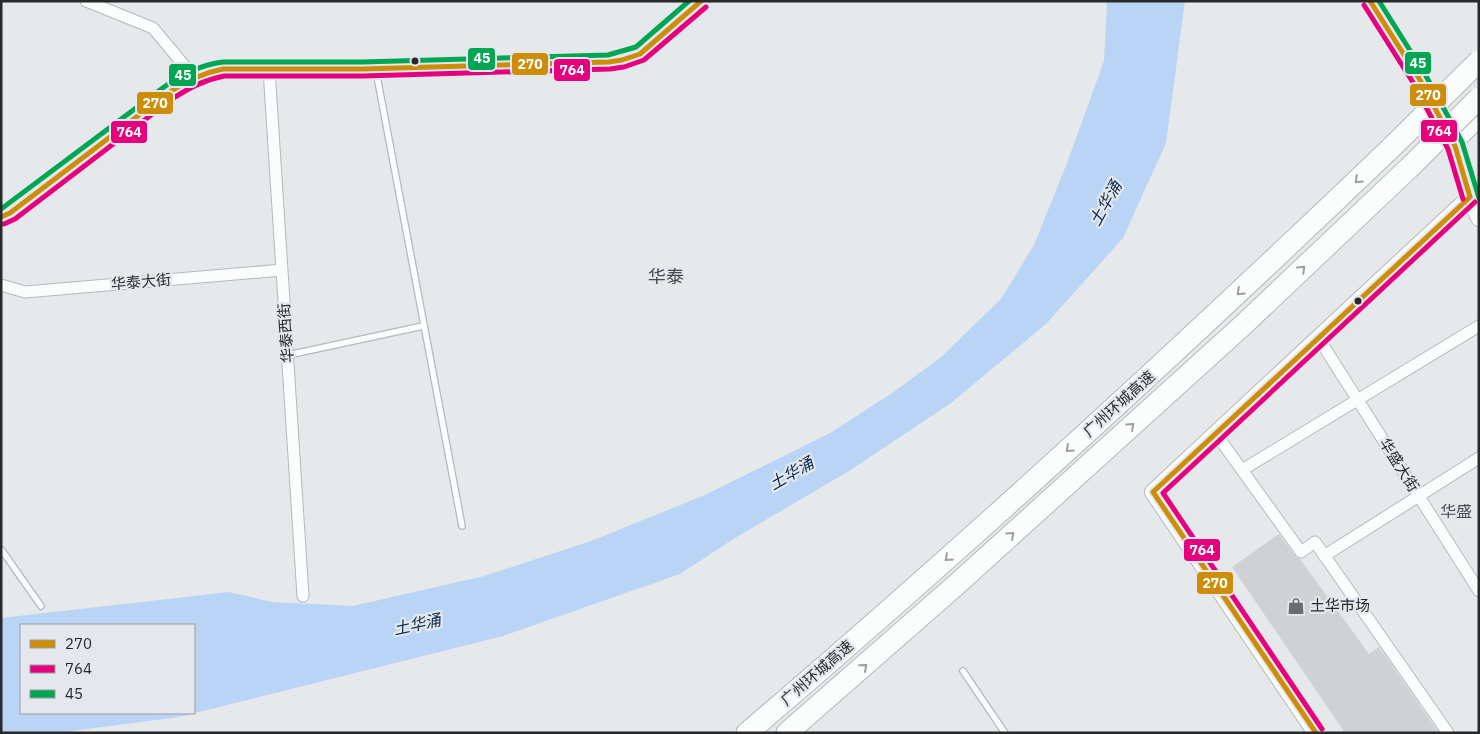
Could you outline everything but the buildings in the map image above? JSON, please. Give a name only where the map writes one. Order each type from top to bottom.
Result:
[{"type":"highway","name":"广州环城高速","points":[[747,733],[920,584],[1141,384],[1393,146],[1479,61]]},
{"type":"highway","name":"广州环城高速","points":[[789,733],[964,578],[1242,326],[1409,168],[1479,98]]},
{"type":"highway","points":[[742,733],[809,680]]},
{"type":"main road","points":[[1,217],[10,213],[193,76],[223,69],[375,69],[609,62],[640,54],[701,1]]},
{"type":"main road","points":[[1370,1],[1420,80],[1454,146],[1470,197],[1479,218]]},
{"type":"main road","points":[[1316,733],[1153,492],[1470,197]]},
{"type":"street","points":[[86,1],[153,28],[193,76]]},
{"type":"street","name":"华泰西街","points":[[269,69],[303,596]]},
{"type":"street","points":[[1454,146],[1479,122]]},
{"type":"street","name":"华泰大街","points":[[1,285],[25,292],[282,270]]},
{"type":"street","points":[[1242,470],[1479,326]]},
{"type":"street","name":"华盛大街","points":[[1319,339],[1479,591]]},
{"type":"street","points":[[1216,434],[1301,552],[1314,542],[1448,733]]},
{"type":"street","points":[[1324,556],[1479,458]]},
{"type":"lane","points":[[375,69],[462,526]]},
{"type":"lane","points":[[288,355],[423,326]]},
{"type":"lane","points":[[1,549],[42,606]]},
{"type":"lane","points":[[963,671],[1005,733]]},
{"type":"water","name":"土华涌","points":[[1107,1],[1185,1],[1166,143],[1123,238],[1046,324],[951,403],[849,471],[735,538],[680,574],[503,636],[195,713],[195,624],[20,624],[20,714],[191,714],[56,733],[1,733],[1,618],[229,592],[272,602],[353,606],[484,576],[591,541],[705,495],[832,432],[892,393],[940,358],[1001,299],[1034,245],[1067,163],[1104,61]]},
{"type":"transit line","name":"45","points":[[1,209],[164,87],[185,74],[207,65],[223,62],[363,62],[608,55],[636,47],[689,1]]},
{"type":"transit line","name":"270","points":[[1,217],[10,213],[168,93],[201,75],[223,69],[363,69],[609,62],[640,54],[701,1]]},
{"type":"transit line","name":"270","points":[[1370,1],[1420,80],[1455,146],[1470,197]]},
{"type":"transit line","name":"45","points":[[1379,1],[1426,76],[1462,142],[1479,198]]},
{"type":"transit line","name":"764","points":[[1364,5],[1414,84],[1448,149],[1463,199]]},
{"type":"transit line","name":"764","points":[[4,224],[15,219],[172,99],[203,82],[224,76],[363,76],[610,69],[624,67],[644,60],[706,7]]},
{"type":"transit line","name":"270","points":[[1316,733],[1153,492],[1470,197]]},
{"type":"transit line","name":"764","points":[[1322,729],[1163,493],[1475,202]]},
{"type":"place","name":"土华市场","points":[[1296,606]]},
{"type":"district","name":"华泰","points":[[666,277]]},
{"type":"district","name":"华盛","points":[[1456,511]]}]
